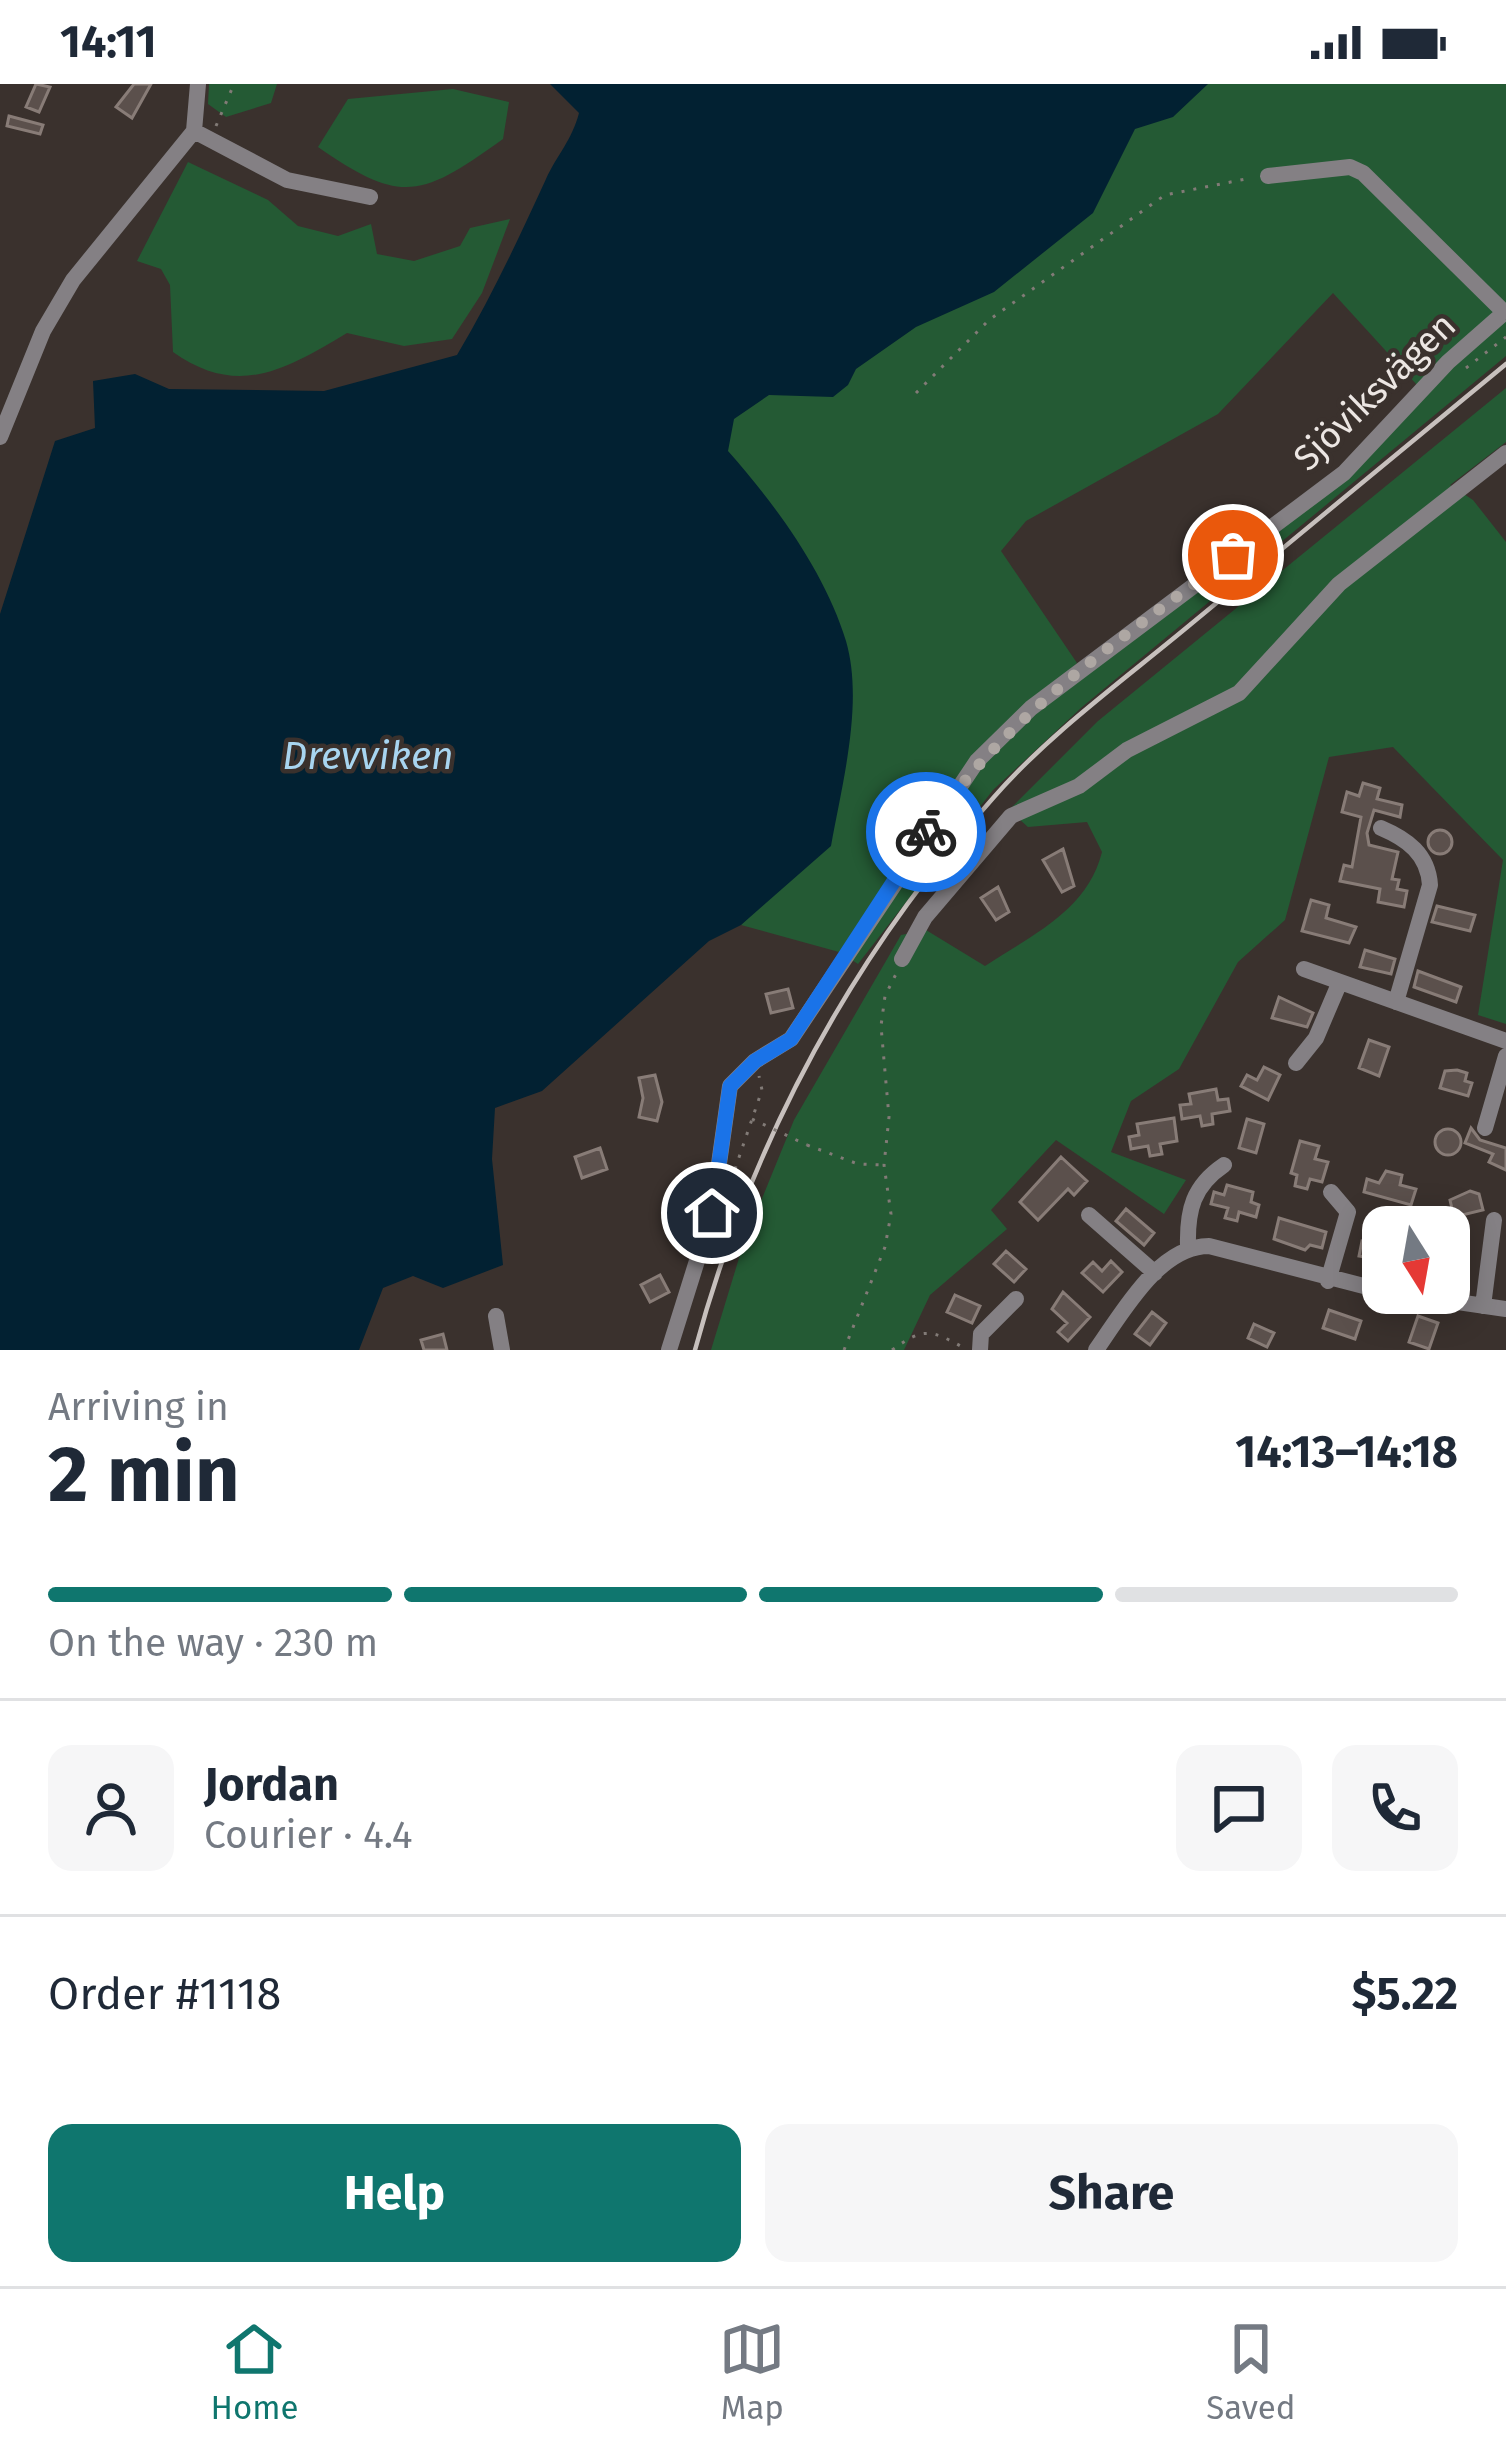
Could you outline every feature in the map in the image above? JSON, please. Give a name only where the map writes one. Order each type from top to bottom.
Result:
[{"type":"street","points":[[0,437],[43,331],[73,280],[202,135],[198,84]]},
{"type":"street","points":[[202,135],[310,188],[370,197]]},
{"type":"street","points":[[1268,176],[1286,178],[1350,167],[1363,173],[1505,312]]},
{"type":"street","name":"Sjöviksvägen","points":[[669,1350],[712,1213],[730,1086],[755,1061],[791,1039],[977,761],[1031,708],[1344,473],[1448,362],[1505,312]]},
{"type":"street","points":[[902,959],[926,917],[1011,816],[1079,786],[1127,750],[1240,693],[1339,584],[1506,453]]},
{"type":"street","points":[[1381,828],[1406,838],[1429,868],[1430,885],[1396,1002]]},
{"type":"street","points":[[1304,969],[1506,1041]]},
{"type":"street","points":[[1296,1063],[1316,1038],[1339,984]]},
{"type":"street","points":[[1485,1128],[1506,1056]]},
{"type":"street","points":[[1188,1246],[1187,1210],[1206,1177],[1224,1165]]},
{"type":"street","points":[[1328,1281],[1348,1212],[1331,1192]]},
{"type":"street","points":[[1089,1215],[1155,1273]]},
{"type":"street","points":[[1483,1306],[1494,1220]]},
{"type":"street","points":[[1096,1350],[1155,1273],[1188,1246],[1209,1246],[1362,1287]]},
{"type":"street","points":[[980,1350],[981,1334],[1016,1299]]},
{"type":"street","points":[[1470,1304],[1506,1309]]},
{"type":"street","points":[[496,1316],[502,1350]]},
{"type":"path","points":[[202,135],[235,84]]},
{"type":"path","points":[[916,393],[989,320],[1165,196],[1268,176]]},
{"type":"path","points":[[1448,362],[1471,368],[1506,337]]},
{"type":"path","points":[[845,1350],[885,1247],[891,1214],[884,1165],[889,1117],[881,1027],[885,997],[902,959]]},
{"type":"path","points":[[755,1061],[762,1090],[752,1119],[858,1164],[884,1165]]},
{"type":"path","points":[[892,1350],[910,1334],[922,1332],[968,1350]]},
{"type":"green space","points":[[209,84],[277,84],[271,103],[226,117],[208,104]]},
{"type":"green space","name":"Drevviken","points":[[749,84],[1506,84],[1506,305],[1417,385],[1333,293],[1218,414],[1026,521],[1001,551],[1077,663],[929,820],[839,952],[741,925],[777,888],[548,446]]},
{"type":"green space","points":[[453,89],[509,102],[503,139],[430,183],[391,186],[370,179],[318,147],[348,99]]},
{"type":"green space","points":[[188,162],[268,200],[298,226],[338,236],[371,224],[377,254],[414,261],[460,246],[470,228],[510,219],[482,293],[452,339],[404,346],[347,333],[303,358],[261,374],[219,374],[173,352],[170,285],[161,269],[137,261]]},
{"type":"green space","points":[[1506,317],[1506,356],[1082,707],[993,790],[858,964],[846,956],[979,765],[1034,711],[1346,476],[1424,391]]},
{"type":"green space","points":[[1506,388],[1506,442],[1450,485],[1473,500],[1506,542],[1506,1024],[1478,1015],[1503,860],[1393,747],[1329,757],[1285,920],[1238,962],[1179,1069],[1131,1101],[1111,1152],[1186,1180],[1164,1214],[1056,1140],[991,1210],[1007,1229],[930,1295],[904,1350],[711,1350],[743,1245],[794,1120],[901,935],[926,930],[985,966],[1071,906],[1095,873],[1102,852],[1087,822],[1028,827],[1009,810],[1098,721]]},
{"type":"water","name":"Drevviken","points":[[550,84],[1208,84],[1173,117],[1135,129],[1093,213],[994,292],[916,327],[856,369],[848,385],[833,397],[769,395],[734,419],[728,451],[797,540],[846,641],[852,717],[831,846],[741,925],[709,941],[542,1091],[495,1108],[492,1159],[503,1265],[443,1288],[413,1276],[383,1288],[359,1350],[0,1350],[0,614],[55,441],[95,428],[93,381],[135,374],[169,389],[324,391],[457,355],[576,123],[579,113]]},
{"type":"building","points":[[36,84],[50,87],[39,112],[26,107]]},
{"type":"building","points":[[134,84],[151,84],[132,118],[116,107]]},
{"type":"building","points":[[9,116],[43,125],[40,134],[7,126]]},
{"type":"building","points":[[1363,783],[1380,788],[1377,799],[1402,805],[1400,817],[1374,810],[1367,833],[1369,845],[1398,852],[1392,879],[1399,880],[1397,889],[1407,891],[1404,907],[1378,902],[1380,889],[1340,881],[1344,865],[1352,867],[1361,817],[1342,812],[1347,792],[1359,796]]},
{"type":"building","points":[[1440,830],[1452,842],[1440,854],[1428,842]]},
{"type":"building","points":[[1063,849],[1074,886],[1062,892],[1043,860]]},
{"type":"building","points":[[998,887],[1009,912],[996,920],[981,898]]},
{"type":"building","points":[[1311,900],[1329,905],[1326,918],[1356,927],[1349,943],[1302,931]]},
{"type":"building","points":[[1437,906],[1475,915],[1470,931],[1432,922]]},
{"type":"building","points":[[1365,950],[1395,959],[1391,974],[1360,967]]},
{"type":"building","points":[[1418,971],[1461,987],[1456,1002],[1414,987]]},
{"type":"building","points":[[788,989],[793,1008],[771,1013],[766,994]]},
{"type":"building","points":[[1279,997],[1313,1013],[1307,1027],[1272,1018]]},
{"type":"building","points":[[1369,1040],[1389,1047],[1379,1076],[1359,1068]]},
{"type":"building","points":[[1264,1067],[1280,1075],[1268,1100],[1241,1086],[1247,1075],[1257,1080]]},
{"type":"building","points":[[1445,1071],[1467,1073],[1465,1081],[1472,1083],[1468,1096],[1440,1088]]},
{"type":"building","points":[[655,1075],[662,1102],[657,1121],[639,1117],[643,1098],[639,1078]]},
{"type":"building","points":[[1216,1089],[1218,1100],[1228,1099],[1230,1111],[1212,1114],[1213,1124],[1202,1126],[1200,1116],[1182,1119],[1180,1105],[1191,1104],[1189,1094]]},
{"type":"building","points":[[1174,1118],[1177,1141],[1160,1144],[1162,1154],[1150,1156],[1148,1146],[1131,1149],[1129,1137],[1139,1135],[1137,1124]]},
{"type":"building","points":[[1247,1119],[1264,1124],[1256,1153],[1239,1148]]},
{"type":"building","points":[[1471,1128],[1480,1140],[1506,1148],[1506,1170],[1489,1162],[1493,1154],[1465,1143]]},
{"type":"building","points":[[1448,1129],[1458,1132],[1458,1152],[1448,1155],[1438,1152],[1435,1142],[1438,1132]]},
{"type":"building","points":[[1300,1141],[1319,1146],[1315,1159],[1328,1162],[1322,1182],[1310,1179],[1307,1189],[1295,1186],[1297,1175],[1291,1173]]},
{"type":"building","points":[[600,1148],[607,1169],[582,1178],[575,1157]]},
{"type":"building","points":[[1061,1157],[1087,1181],[1074,1195],[1068,1189],[1038,1220],[1020,1202]]},
{"type":"building","points":[[1386,1171],[1402,1175],[1400,1185],[1416,1189],[1411,1205],[1364,1192],[1367,1179],[1379,1183]]},
{"type":"building","points":[[1227,1185],[1253,1192],[1251,1202],[1259,1205],[1256,1217],[1239,1212],[1237,1221],[1225,1218],[1228,1208],[1211,1204],[1214,1192],[1224,1195]]},
{"type":"building","points":[[1470,1191],[1479,1194],[1483,1210],[1470,1213],[1470,1206],[1451,1206],[1450,1200]]},
{"type":"building","points":[[1126,1209],[1154,1233],[1144,1245],[1116,1221]]},
{"type":"building","points":[[1279,1218],[1326,1232],[1322,1248],[1310,1245],[1305,1250],[1274,1239]]},
{"type":"building","points":[[1006,1251],[1026,1269],[1014,1282],[994,1264]]},
{"type":"building","points":[[1111,1261],[1122,1272],[1103,1292],[1082,1273],[1093,1262],[1102,1271]]},
{"type":"building","points":[[660,1275],[669,1292],[650,1302],[641,1285]]},
{"type":"building","points":[[1063,1292],[1090,1317],[1068,1341],[1058,1332],[1067,1323],[1052,1309]]},
{"type":"building","points":[[955,1295],[980,1306],[972,1323],[947,1312]]},
{"type":"building","points":[[1329,1310],[1361,1321],[1355,1339],[1323,1328]]},
{"type":"building","points":[[1152,1312],[1166,1323],[1150,1345],[1135,1334]]},
{"type":"building","points":[[1418,1316],[1438,1323],[1429,1349],[1409,1342]]},
{"type":"building","points":[[1254,1324],[1274,1333],[1267,1347],[1248,1338]]},
{"type":"building","points":[[443,1334],[447,1350],[424,1350],[421,1340]]},
{"type":"railway","points":[[695,1350],[745,1199],[812,1056],[851,988],[942,858],[1016,773],[1064,728],[1506,364]]},
{"type":"way so far","points":[[926,832],[977,761],[1031,708],[1233,555]]},
{"type":"route","points":[[712,1213],[722,1116],[730,1086],[755,1061],[791,1039],[818,991],[926,832]]}]
